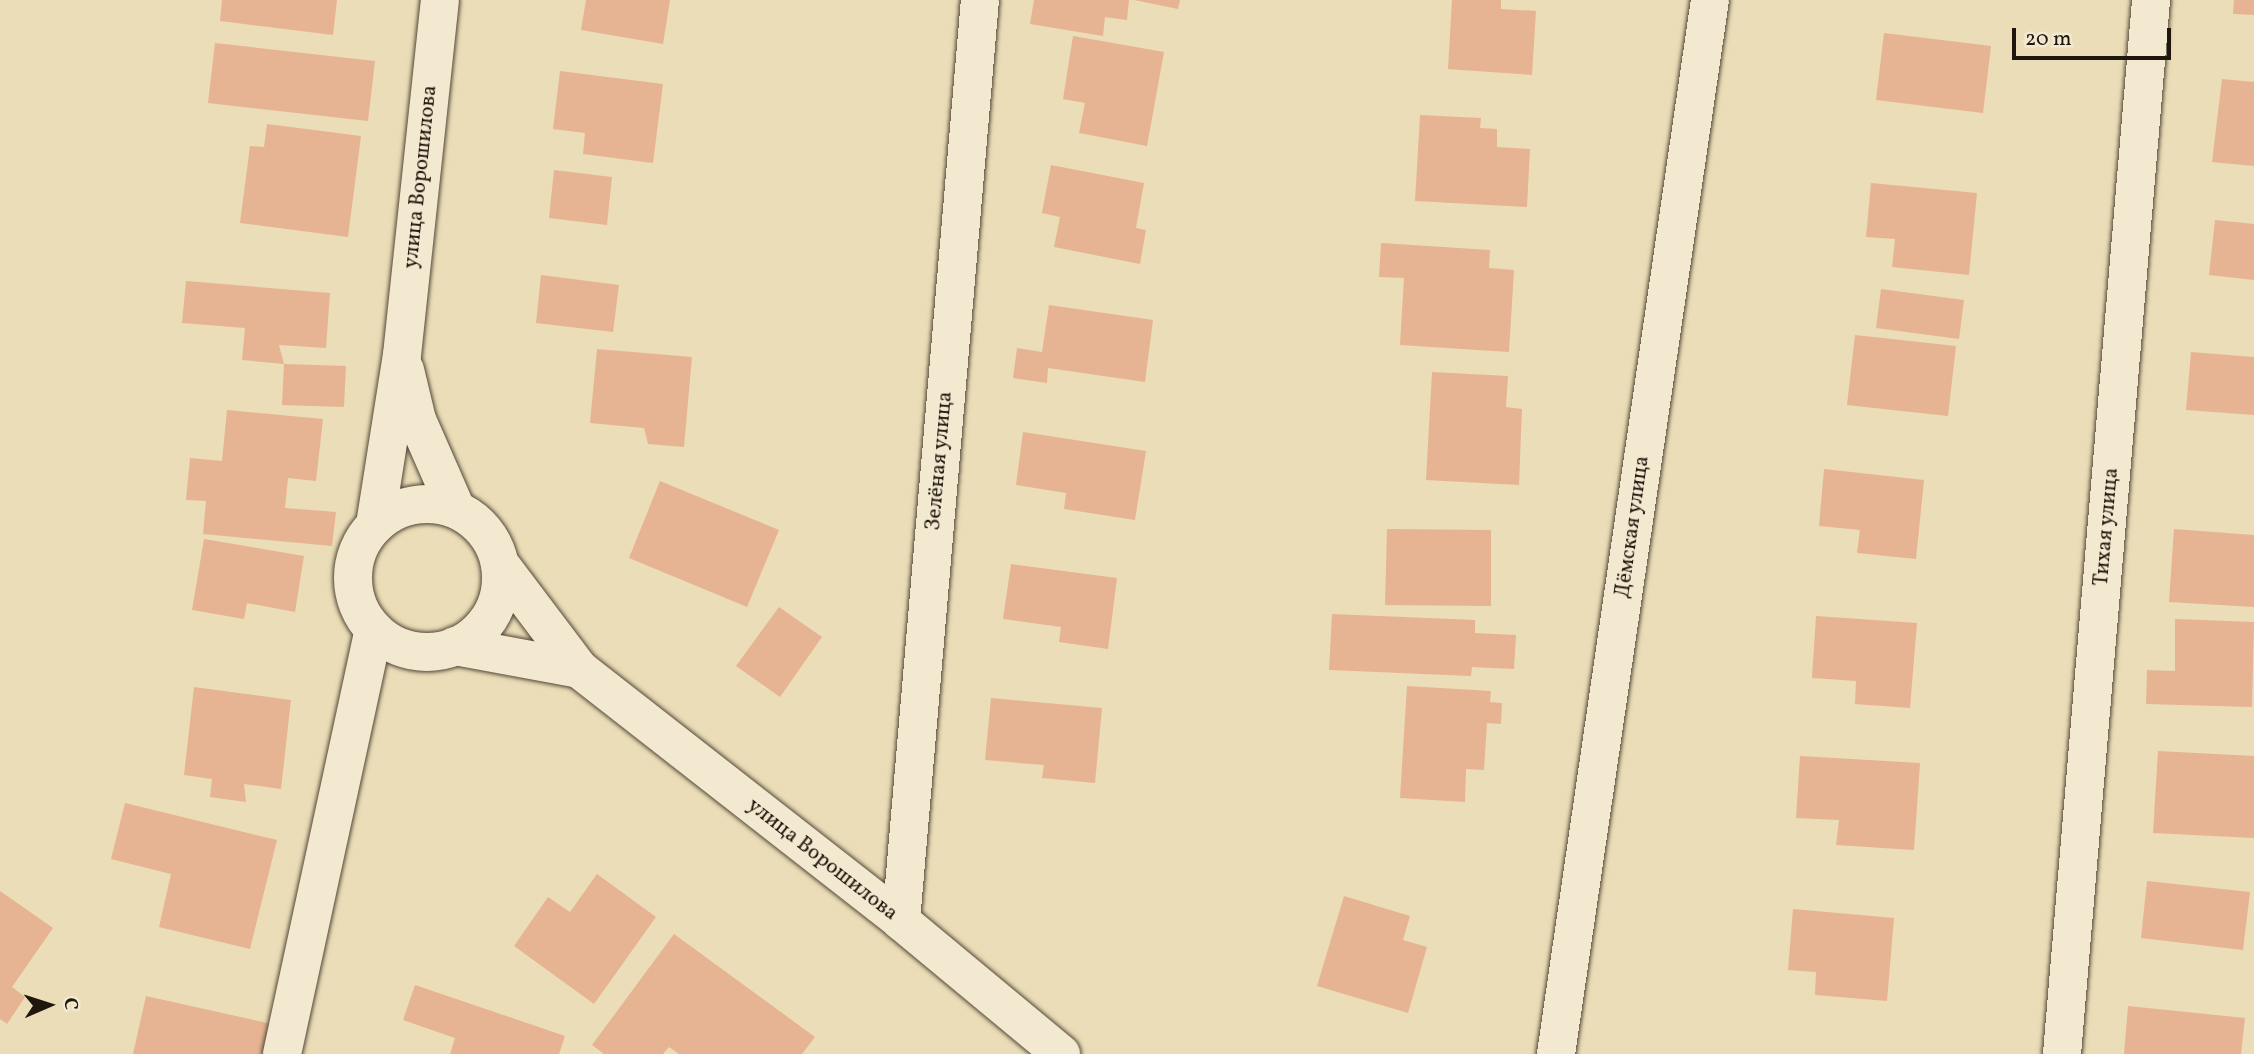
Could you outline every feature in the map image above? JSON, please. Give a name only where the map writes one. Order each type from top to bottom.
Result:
[{"type":"street","name":"улица Ворошилова","points":[[375,525],[401,355],[440,0]]},
{"type":"street","name":"Зелёная улица","points":[[901,921],[980,0]]},
{"type":"street","name":"Дёмская улица","points":[[1556,1054],[1710,0]]},
{"type":"street","name":"Тихая улица","points":[[2062,1054],[2151,0]]},
{"type":"street","name":"улица Ворошилова","points":[[401,355],[417,420],[456,509]]},
{"type":"street","points":[[427,503],[456,509],[480,525],[489,537],[500,564],[500,593],[492,613],[479,631],[441,651],[412,651],[398,646],[374,630],[358,606],[353,578],[359,549],[375,525],[393,512],[427,503]]},
{"type":"street","name":"улица Ворошилова","points":[[500,564],[579,669],[901,921],[1062,1054]]},
{"type":"street","points":[[282,1054],[374,630]]},
{"type":"street","name":"улица Ворошилова","points":[[455,646],[579,669]]},
{"type":"building","points":[[222,0],[337,0],[333,35],[220,21]]},
{"type":"building","points":[[586,0],[670,0],[663,44],[581,30]]},
{"type":"building","points":[[1034,0],[1129,0],[1127,20],[1105,17],[1103,36],[1030,24]]},
{"type":"building","points":[[1134,0],[1180,0],[1178,9]]},
{"type":"building","points":[[1452,0],[1501,0],[1501,9],[1536,11],[1532,75],[1448,69]]},
{"type":"building","points":[[2234,0],[2254,0],[2254,15],[2233,14]]},
{"type":"building","points":[[1884,33],[1991,46],[1983,113],[1876,100]]},
{"type":"building","points":[[1073,36],[1164,52],[1147,146],[1079,133],[1085,103],[1063,99]]},
{"type":"building","points":[[215,43],[375,61],[368,121],[208,103]]},
{"type":"building","points":[[560,71],[663,84],[653,163],[583,154],[585,133],[553,129]]},
{"type":"building","points":[[2222,79],[2254,82],[2254,166],[2212,162]]},
{"type":"building","points":[[1420,115],[1481,118],[1480,128],[1497,129],[1497,147],[1530,149],[1527,207],[1415,201]]},
{"type":"building","points":[[267,124],[361,136],[348,237],[240,223],[250,146],[264,147]]},
{"type":"building","points":[[1051,165],[1144,183],[1136,228],[1146,230],[1140,264],[1054,247],[1060,217],[1042,213]]},
{"type":"building","points":[[554,170],[612,177],[607,225],[549,218]]},
{"type":"building","points":[[1871,183],[1977,193],[1969,275],[1892,267],[1895,239],[1866,237]]},
{"type":"building","points":[[2215,220],[2254,224],[2254,280],[2209,275]]},
{"type":"building","points":[[1381,243],[1490,250],[1489,268],[1514,270],[1509,352],[1400,345],[1404,278],[1379,277]]},
{"type":"building","points":[[541,275],[619,285],[613,332],[536,323]]},
{"type":"building","points":[[186,281],[330,293],[326,348],[279,345],[284,364],[242,360],[245,328],[182,323]]},
{"type":"building","points":[[1881,289],[1964,300],[1959,339],[1876,328]]},
{"type":"building","points":[[1049,305],[1153,320],[1145,382],[1048,368],[1047,383],[1013,378],[1017,348],[1042,352]]},
{"type":"building","points":[[1855,335],[1956,346],[1948,416],[1847,405]]},
{"type":"building","points":[[597,349],[692,357],[684,447],[648,444],[644,428],[590,423]]},
{"type":"building","points":[[2191,352],[2254,357],[2254,415],[2186,410]]},
{"type":"building","points":[[284,364],[346,366],[344,407],[282,405]]},
{"type":"building","points":[[1432,372],[1508,376],[1506,407],[1522,409],[1519,485],[1426,480]]},
{"type":"building","points":[[227,410],[323,419],[316,481],[288,478],[285,508],[336,512],[332,546],[203,534],[206,501],[186,500],[190,458],[222,461]]},
{"type":"building","points":[[1023,432],[1146,451],[1135,520],[1064,509],[1066,493],[1016,485]]},
{"type":"building","points":[[1824,469],[1924,480],[1916,559],[1857,553],[1860,530],[1819,526]]},
{"type":"building","points":[[660,481],[779,530],[747,607],[629,558]]},
{"type":"building","points":[[1387,529],[1491,530],[1491,606],[1385,605]]},
{"type":"building","points":[[2174,529],[2254,535],[2254,607],[2169,602]]},
{"type":"building","points":[[204,539],[304,556],[295,612],[247,603],[244,619],[192,610]]},
{"type":"building","points":[[1011,564],[1117,578],[1108,649],[1059,642],[1061,627],[1003,619]]},
{"type":"building","points":[[779,607],[822,637],[780,697],[736,666]]},
{"type":"building","points":[[1332,614],[1475,620],[1475,633],[1516,635],[1514,669],[1472,667],[1471,676],[1329,670]]},
{"type":"building","points":[[1816,616],[1917,623],[1910,708],[1855,704],[1856,681],[1812,678]]},
{"type":"building","points":[[2175,619],[2254,622],[2252,707],[2146,704],[2147,670],[2175,671]]},
{"type":"building","points":[[1407,686],[1491,691],[1490,702],[1502,703],[1501,724],[1487,723],[1484,770],[1466,769],[1465,802],[1400,798]]},
{"type":"building","points":[[194,687],[291,700],[281,789],[244,784],[246,802],[210,797],[212,779],[184,775]]},
{"type":"building","points":[[991,698],[1102,708],[1095,783],[1042,778],[1044,765],[985,760]]},
{"type":"building","points":[[2158,751],[2254,756],[2254,838],[2153,833]]},
{"type":"building","points":[[1800,756],[1920,763],[1914,850],[1836,845],[1839,820],[1796,818]]},
{"type":"building","points":[[125,803],[277,840],[250,949],[159,927],[171,874],[111,859]]},
{"type":"building","points":[[597,874],[656,917],[594,1004],[514,946],[548,897],[570,912]]},
{"type":"building","points":[[2147,881],[2250,892],[2243,950],[2141,938]]},
{"type":"building","points":[[0,891],[53,928],[12,987],[25,997],[7,1024],[0,1019]]},
{"type":"building","points":[[1344,896],[1410,916],[1403,940],[1427,947],[1408,1013],[1317,986]]},
{"type":"building","points":[[1793,909],[1894,918],[1887,1001],[1815,995],[1816,972],[1788,970]]},
{"type":"building","points":[[674,934],[815,1037],[802,1054],[679,1054],[669,1047],[663,1054],[604,1054],[592,1045]]},
{"type":"building","points":[[415,985],[565,1036],[559,1054],[450,1054],[455,1038],[403,1020]]},
{"type":"building","points":[[146,996],[272,1024],[265,1054],[133,1054]]},
{"type":"building","points":[[2128,1006],[2245,1018],[2241,1054],[2124,1054]]}]
